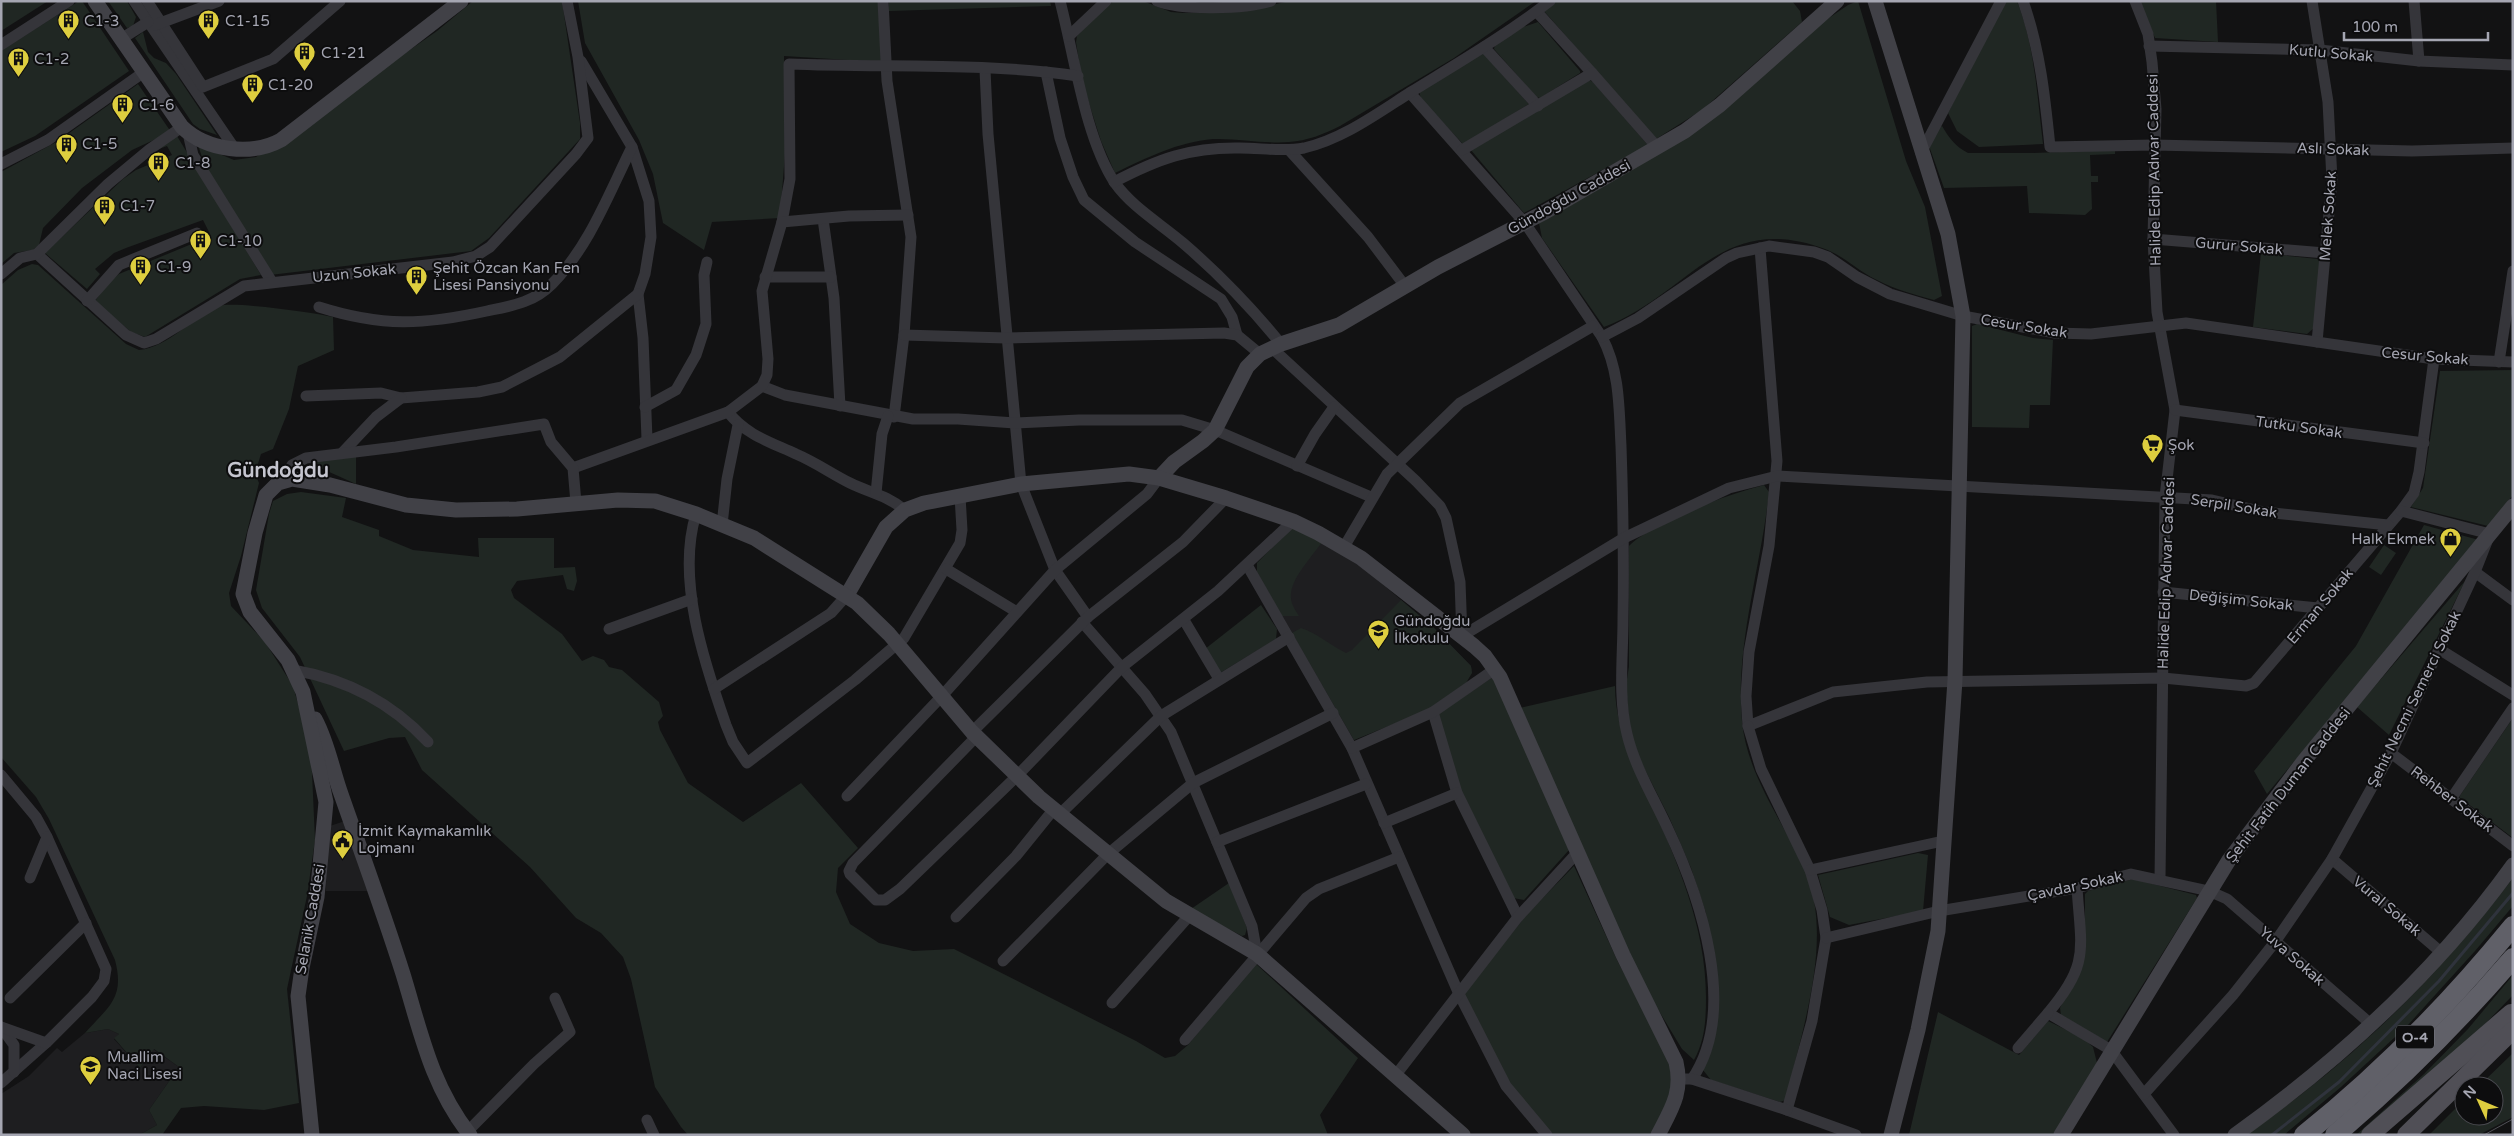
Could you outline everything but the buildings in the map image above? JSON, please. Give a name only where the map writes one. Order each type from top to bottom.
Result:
[{"type":"highway","name":"O-4","points":[[2304,1135],[2382,1070],[2414,1038],[2458,992],[2513,926]]},
{"type":"highway","name":"O-4","points":[[2335,1135],[2396,1082],[2431,1048],[2513,958]]},
{"type":"main road","points":[[2406,1135],[2438,1104],[2512,1018]]},
{"type":"main road","points":[[2370,1135],[2512,1018]]},
{"type":"main road","points":[[2384,1135],[2512,1018]]},
{"type":"main road","points":[[2416,1135],[2438,1104]]},
{"type":"street","points":[[1,45],[69,1]]},
{"type":"street","points":[[95,1],[185,130],[193,155],[272,282]]},
{"type":"street","points":[[134,1],[203,87],[273,59],[340,1]]},
{"type":"street","points":[[147,1],[153,24],[235,149]]},
{"type":"street","points":[[121,39],[153,24],[219,1]]},
{"type":"street","points":[[185,130],[214,144],[235,149],[264,147],[281,140],[461,1]]},
{"type":"street","name":"Uzun Sokak","points":[[37,254],[126,335],[144,343],[156,339],[238,289],[272,282],[467,260],[484,252],[585,145],[589,133],[578,57],[567,1]]},
{"type":"street","points":[[876,493],[882,434],[891,417],[904,335],[911,253],[908,216],[886,67],[883,1]]},
{"type":"street","points":[[1060,1],[1098,150],[1114,182],[1130,200],[1220,275],[1271,349],[1396,462],[1436,501],[1446,518],[1460,582],[1462,636]]},
{"type":"street","points":[[1069,36],[1106,1]]},
{"type":"street","points":[[1156,1],[1184,7],[1213,7],[1271,1]]},
{"type":"street","points":[[1114,182],[1147,165],[1190,151],[1232,148],[1290,150],[1320,143],[1336,136],[1410,93],[1484,47],[1537,12],[1550,1]]},
{"type":"street","name":"Gündoğdu Caddesi","points":[[1271,349],[1339,325],[1405,286],[1525,223],[1686,131],[1720,105],[1837,1]]},
{"type":"street","points":[[1875,1],[1921,153],[1948,234],[1963,316],[1955,680],[1938,931],[1918,1030],[1891,1135]]},
{"type":"street","points":[[1921,153],[2001,1]]},
{"type":"street","name":"Aslı Sokak","points":[[2023,1],[2033,30],[2042,73],[2050,147],[2154,145],[2412,152],[2513,148]]},
{"type":"street","name":"Halide Edip Adıvar Caddesi","points":[[2135,1],[2148,34],[2150,46],[2156,109],[2153,239],[2159,328],[2169,369],[2175,410],[2165,497],[2160,879]]},
{"type":"street","name":"Melek Sokak","points":[[2312,1],[2328,102],[2332,180],[2318,342]]},
{"type":"street","points":[[2414,1],[2420,61]]},
{"type":"street","points":[[1537,12],[1657,147]]},
{"type":"street","name":"Kutlu Sokak","points":[[2150,46],[2320,50],[2420,61],[2513,65]]},
{"type":"street","points":[[1484,47],[1538,106]]},
{"type":"street","points":[[578,57],[632,147],[646,188],[652,222],[645,274],[638,294],[643,338],[647,440]]},
{"type":"street","points":[[573,468],[728,412],[762,386],[767,375],[768,359],[761,300],[765,277],[782,222],[790,179],[790,64],[886,67],[933,65],[985,70],[1046,72],[1078,76]]},
{"type":"street","points":[[985,70],[1006,338],[1021,484],[1056,570],[1085,620],[1161,716],[1176,742],[1252,926],[1257,954]]},
{"type":"street","points":[[1,164],[48,140],[144,72]]},
{"type":"street","points":[[1046,72],[1060,138],[1084,200],[1129,238],[1221,299],[1232,317],[1237,336]]},
{"type":"street","points":[[1462,150],[1592,73]]},
{"type":"street","points":[[1410,93],[1525,223],[1602,337],[1612,357],[1619,399],[1624,538],[1622,711],[1625,728],[1645,783],[1690,881],[1700,913],[1711,970],[1712,1026],[1708,1046],[1686,1079],[1658,1135]]},
{"type":"street","points":[[1,274],[20,258],[37,254],[108,184],[150,149],[185,130]]},
{"type":"street","points":[[319,307],[363,318],[411,323],[446,320],[528,302],[551,285],[573,258],[632,147]]},
{"type":"street","points":[[1290,150],[1368,237],[1405,286]]},
{"type":"street","points":[[782,222],[875,214],[908,216]]},
{"type":"street","points":[[823,219],[831,277],[840,406]]},
{"type":"street","points":[[87,301],[119,265],[197,233]]},
{"type":"street","name":"Gurur Sokak","points":[[2153,239],[2325,253]]},
{"type":"street","name":"Cesur Sokak","points":[[1602,337],[1638,318],[1720,261],[1737,253],[1769,246],[1801,249],[1828,257],[1864,281],[1890,294],[1963,316],[2055,334],[2091,334],[2159,328],[2186,323],[2434,359],[2513,362]]},
{"type":"street","points":[[1760,248],[1777,476],[1769,546],[1749,652],[1746,696],[1748,726],[1760,769],[1810,870],[1822,910],[1826,938],[1812,1021],[1787,1110]]},
{"type":"street","points":[[645,408],[676,390],[696,355],[706,324],[704,275],[707,262]]},
{"type":"street","points":[[2499,362],[2513,272]]},
{"type":"street","points":[[765,277],[831,277]]},
{"type":"street","points":[[306,396],[375,393],[401,398],[478,392],[513,382],[560,357],[638,294]]},
{"type":"street","points":[[1344,547],[1371,498],[1396,462],[1470,395],[1593,326]]},
{"type":"street","points":[[904,335],[1006,338],[1224,333],[1271,349]]},
{"type":"street","points":[[847,796],[941,697],[1056,570],[1147,494],[1174,462],[1215,430],[1247,367],[1271,349]]},
{"type":"street","name":"Erman Sokak","points":[[2163,678],[2246,686],[2254,683],[2401,511],[2414,493],[2424,443],[2434,359]]},
{"type":"street","points":[[762,386],[786,396],[891,417],[1015,423],[1182,420],[1215,430],[1371,498]]},
{"type":"street","points":[[343,452],[376,417],[401,398]]},
{"type":"street","points":[[1297,466],[1315,434],[1334,407]]},
{"type":"street","name":"Tutku Sokak","points":[[2175,410],[2424,443]]},
{"type":"street","points":[[728,412],[738,425],[756,437],[800,456],[849,483],[886,496],[905,510]]},
{"type":"street","points":[[284,481],[288,469],[296,462],[343,452],[396,447],[544,424],[550,442],[573,468],[576,503]]},
{"type":"street","points":[[722,524],[727,480],[738,425]]},
{"type":"street","points":[[714,689],[831,613],[847,595],[886,527],[905,510],[924,503],[1021,484],[1116,474],[1159,478],[1293,521],[1344,547],[1462,636],[1485,656],[1495,669],[1524,730],[1622,956],[1686,1079],[1787,1110],[1856,1135]]},
{"type":"street","name":"Serpil Sokak","points":[[1462,636],[1624,538],[1729,488],[1777,476],[2212,500],[2264,512],[2388,525]]},
{"type":"street","points":[[556,998],[570,1032],[534,1064],[469,1133],[446,1099],[427,1056],[404,976],[342,796],[324,737],[307,705],[293,670],[279,646],[250,612],[243,594],[263,503],[271,489],[284,481],[303,479],[406,505],[448,510],[517,509],[576,503],[645,500],[665,503],[754,538],[806,572],[847,595],[872,616],[974,734],[1016,777],[1166,901],[1257,954],[1463,1135]]},
{"type":"street","points":[[696,514],[689,547],[692,599],[714,689],[730,734],[747,763],[898,644],[914,623],[962,537],[960,496]]},
{"type":"street","points":[[1226,498],[1182,542],[1085,620],[974,734],[853,863],[849,871],[850,874],[871,896],[880,901],[890,898],[1016,777],[1122,667],[1184,620],[1293,521]]},
{"type":"street","name":"Şehit Fatih Duman Caddesi","points":[[2061,1135],[2228,860],[2287,781],[2513,506]]},
{"type":"street","points":[[2401,511],[2490,534]]},
{"type":"street","name":"Şehit Necmi Semerci Sokak","points":[[2144,1094],[2233,995],[2275,942],[2332,859],[2391,753],[2475,572],[2490,534]]},
{"type":"street","points":[[1246,565],[1352,748],[1366,784],[1459,994],[1506,1086],[1547,1135]]},
{"type":"street","points":[[946,568],[1017,612]]},
{"type":"street","points":[[2475,572],[2513,600]]},
{"type":"street","name":"Değişim Sokak","points":[[2163,592],[2318,608]]},
{"type":"street","points":[[609,629],[692,599]]},
{"type":"street","points":[[1184,620],[1219,678]]},
{"type":"street","points":[[956,917],[1057,812],[1161,716],[1219,678],[1289,637]]},
{"type":"street","points":[[2439,649],[2513,695]]},
{"type":"street","points":[[1352,748],[1433,712],[1495,669]]},
{"type":"street","points":[[293,670],[338,681],[356,689],[397,713],[428,742]]},
{"type":"street","points":[[1748,726],[1833,692],[1955,680],[2163,678]]},
{"type":"street","name":"Selanik Caddesi","points":[[307,705],[326,802],[317,896],[298,996],[312,1135]]},
{"type":"street","points":[[2450,799],[2513,708]]},
{"type":"street","points":[[1433,712],[1457,793],[1518,917]]},
{"type":"street","points":[[1003,961],[1108,854],[1193,783],[1333,713]]},
{"type":"street","name":"Rehber Sokak","points":[[2391,753],[2513,846]]},
{"type":"street","points":[[1,775],[36,817],[47,837],[104,962],[106,976],[100,988],[46,1043],[1,1082]]},
{"type":"street","points":[[1217,842],[1366,784]]},
{"type":"street","points":[[1384,823],[1457,793]]},
{"type":"street","points":[[30,878],[47,837]]},
{"type":"street","points":[[1810,870],[1943,841]]},
{"type":"street","points":[[1395,1076],[1518,917],[1577,853]]},
{"type":"street","points":[[1185,1040],[1299,905],[1312,893],[1399,856]]},
{"type":"street","name":"Vural Sokak","points":[[2332,859],[2442,953]]},
{"type":"street","points":[[2236,1135],[2322,1069],[2372,1025],[2442,953],[2513,865]]},
{"type":"street","name":"Çavdar Sokak","points":[[1826,938],[1939,911],[2076,888],[2131,874],[2209,891]]},
{"type":"street","points":[[2018,1048],[2072,981],[2079,965],[2081,949],[2076,888]]},
{"type":"street","name":"Yuva Sokak","points":[[2209,891],[2227,899],[2372,1025]]},
{"type":"street","points":[[1112,1003],[1189,916]]},
{"type":"street","points":[[10,998],[86,923]]},
{"type":"street","points":[[2048,1013],[2111,1050],[2174,1135]]},
{"type":"street","points":[[1,1027],[46,1043]]},
{"type":"street","points":[[1,1027],[14,1046],[14,1072]]},
{"type":"street","points":[[647,1120],[654,1135]]},
{"type":"shaded area","points":[[1,1],[48,1],[1,31]]},
{"type":"shaded area","points":[[79,1],[82,1],[129,71],[35,136],[1,152],[1,51]]},
{"type":"shaded area","points":[[108,1],[127,1],[136,17],[133,26],[127,28]]},
{"type":"shaded area","points":[[473,1],[562,1],[580,123],[580,139],[489,238],[471,251],[270,275],[205,166],[198,145],[234,160],[256,157],[437,31]]},
{"type":"shaded area","points":[[578,1],[881,1],[881,62],[784,56],[785,153],[780,218],[712,222],[704,250],[663,223],[653,174],[639,140],[585,43]]},
{"type":"shaded area","points":[[889,1],[1050,1],[1051,6],[889,11]]},
{"type":"shaded area","points":[[1114,1],[1143,1],[1171,12],[1184,13],[1242,11],[1290,1],[1536,1],[1454,58],[1340,126],[1322,134],[1309,139],[1289,142],[1213,139],[1187,143],[1115,173],[1101,141],[1082,81],[1076,42],[1077,36],[1106,6]]},
{"type":"shaded area","points":[[1556,1],[1792,1],[1800,11],[1802,22],[1702,110],[1656,139],[1544,11]]},
{"type":"shaded area","points":[[1858,1],[1906,161],[1925,207],[1942,296],[1934,300],[1890,286],[1825,249],[1789,240],[1758,240],[1731,248],[1707,261],[1634,313],[1604,327],[1542,238],[1539,223],[1627,171],[1826,20],[1848,5]]},
{"type":"shaded area","points":[[2005,1],[2017,1],[2028,36],[2043,144],[1979,147],[1957,131],[1948,113]]},
{"type":"shaded area","points":[[2140,1],[2216,1],[2218,42],[2155,38]]},
{"type":"shaded area","points":[[1538,22],[1580,71],[1580,73],[1540,98],[1536,97],[1494,49],[1495,45],[1523,27]]},
{"type":"shaded area","points":[[143,32],[148,52],[154,58],[166,63],[176,74],[217,135],[200,129],[193,124],[135,38]]},
{"type":"shaded area","points":[[1480,54],[1484,54],[1529,104],[1466,143],[1462,143],[1421,99],[1419,91]]},
{"type":"shaded area","points":[[1589,80],[1593,82],[1648,145],[1524,213],[1470,149]]},
{"type":"shaded area","points":[[138,84],[171,132],[132,150],[82,188],[43,228],[39,245],[33,250],[14,253],[1,264],[1,172],[58,141]]},
{"type":"shaded area","points":[[1942,126],[1953,142],[1968,153],[2115,150],[2115,154],[2090,155],[2091,176],[2098,176],[2098,182],[2091,182],[2092,209],[2085,215],[2029,213],[2027,186],[1944,188],[1929,146],[1938,128]]},
{"type":"shaded area","points":[[177,136],[261,275],[240,279],[145,337],[131,332],[95,301],[109,282],[119,274],[211,236],[203,220],[114,253],[95,269],[100,274],[87,289],[45,253],[123,179],[136,170],[172,155],[167,146],[151,152]]},
{"type":"shaded area","points":[[2261,253],[2318,259],[2320,263],[2314,328],[2307,334],[2253,327]]},
{"type":"shaded area","points":[[32,264],[38,265],[126,344],[139,350],[150,348],[170,338],[199,317],[219,306],[257,306],[333,317],[334,350],[298,366],[289,409],[273,449],[261,454],[255,473],[259,483],[241,556],[229,593],[231,606],[265,642],[293,686],[311,750],[315,840],[307,896],[287,989],[299,1103],[264,1110],[204,1106],[181,1108],[162,1135],[139,1135],[157,1125],[149,1110],[179,1067],[154,1049],[140,1068],[114,1038],[119,1034],[108,1029],[85,1033],[113,1001],[118,984],[115,960],[49,819],[36,797],[1,757],[1,285],[18,270]]},
{"type":"shaded area","points":[[1977,324],[2033,338],[2053,340],[2050,405],[2030,405],[2029,428],[1972,427],[1972,326]]},
{"type":"shaded area","points":[[2513,370],[2513,495],[2488,526],[2411,507],[2423,488],[2440,371]]},
{"type":"shaded area","points":[[356,454],[356,484],[307,462]]},
{"type":"shaded area","points":[[1764,485],[1769,492],[1745,635],[1742,663],[1742,721],[1745,742],[1759,781],[1806,873],[1814,899],[1817,927],[1816,957],[1806,1016],[1786,1100],[1780,1102],[1711,1080],[1703,1070],[1712,1049],[1706,913],[1691,868],[1669,817],[1640,760],[1630,730],[1626,686],[1629,666],[1629,546],[1656,527],[1673,518],[1712,502]]},
{"type":"shaded area","points":[[301,492],[346,498],[342,517],[379,530],[379,536],[413,550],[479,557],[478,538],[554,538],[554,568],[575,567],[577,581],[574,591],[567,589],[563,575],[517,581],[511,590],[514,598],[562,634],[582,661],[593,656],[604,660],[609,667],[622,670],[659,702],[663,716],[658,722],[660,730],[688,783],[743,822],[801,783],[858,848],[838,868],[836,892],[850,924],[879,943],[913,951],[954,949],[1136,1041],[1165,1058],[1175,1056],[1188,1045],[1255,963],[1358,1058],[1320,1115],[1328,1135],[688,1135],[655,1087],[631,979],[623,957],[601,933],[576,918],[530,867],[422,770],[405,737],[389,738],[344,751],[300,657],[262,608],[256,590],[273,501],[287,494]]},
{"type":"shaded area","points":[[2424,525],[2479,540],[2267,794],[2254,771],[2356,646]]},
{"type":"shaded area","points":[[1292,527],[1322,542],[1297,576],[1291,591],[1291,600],[1299,616],[1282,616],[1257,572],[1257,563]]},
{"type":"shaded area","name":"Gündoğdu İlkokulu","points":[[1322,542],[1366,570],[1434,628],[1471,666],[1472,673],[1354,740],[1257,572],[1257,563]]},
{"type":"shaded area","points":[[2384,545],[2396,553],[2381,575],[2369,567]]},
{"type":"shaded area","points":[[2465,581],[2389,735],[2357,707]]},
{"type":"shaded area","points":[[1401,600],[1434,628],[1471,666],[1472,673],[1466,683],[1426,711],[1354,740],[1292,633],[1301,628],[1346,653],[1352,650]]},
{"type":"shaded area","points":[[1261,605],[1277,629],[1276,639],[1220,673],[1205,649]]},
{"type":"shaded area","points":[[1493,677],[1569,850],[1524,900],[1513,898],[1461,791],[1438,714]]},
{"type":"shaded area","points":[[1615,686],[1618,716],[1626,744],[1679,870],[1688,895],[1701,945],[1705,971],[1706,1014],[1703,1037],[1694,1060],[1682,1049],[1642,983],[1520,708]]},
{"type":"shaded area","points":[[2513,718],[2513,838],[2459,797]]},
{"type":"shaded area","name":"İzmit Kaymakamlık Lojmanı","points":[[345,821],[369,891],[326,891],[327,827]]},
{"type":"shaded area","points":[[1918,853],[1928,855],[1923,911],[1849,925],[1830,917],[1818,875]]},
{"type":"shaded area","points":[[1574,866],[1618,962],[1667,1054],[1672,1076],[1671,1093],[1651,1135],[1552,1135],[1509,1084],[1463,995],[1528,913]]},
{"type":"shaded area","points":[[2513,878],[2513,906],[2407,1026],[2341,1087],[2284,1135],[2246,1135],[2321,1079],[2390,1018],[2453,951]]},
{"type":"shaded area","points":[[2133,879],[2196,895],[2197,898],[2107,1042],[2061,1015],[2060,1008],[2085,955],[2085,894],[2088,891]]},
{"type":"shaded area","points":[[1229,883],[1247,928],[1245,935],[1242,936],[1191,909]]},
{"type":"shaded area","points":[[2513,975],[2513,995],[2485,1024],[2366,1135],[2356,1135],[2424,1074],[2468,1029]]},
{"type":"shaded area","points":[[1938,1012],[2019,1055],[2048,1021],[2083,1038],[2093,1047],[2097,1063],[2056,1135],[1909,1135]]},
{"type":"shaded area","name":"Muallim Naci Lisesi","points":[[108,1029],[119,1034],[114,1039],[140,1068],[153,1049],[179,1067],[149,1110],[157,1125],[139,1135],[1,1135],[1,1094],[29,1076],[57,1048],[62,1052],[85,1033]]},
{"type":"shaded area","points":[[2513,1053],[2513,1117],[2504,1122],[2504,1076],[2489,1076]]},
{"type":"shaded area","points":[[2454,1110],[2454,1126],[2496,1126],[2479,1135],[2429,1135]]},
{"type":"waterway","points":[[2272,1135],[2339,1082],[2439,981],[2513,893]]},
{"type":"tram line","points":[[2484,1135],[2513,1119]]},
{"type":"place","name":"C1-3","points":[[68,40]]},
{"type":"place","name":"C1-15","points":[[209,40]]},
{"type":"place","name":"C1-21","points":[[305,72]]},
{"type":"place","name":"C1-2","points":[[18,78]]},
{"type":"place","name":"C1-20","points":[[252,104]]},
{"type":"place","name":"C1-6","points":[[123,124]]},
{"type":"place","name":"C1-5","points":[[66,163]]},
{"type":"place","name":"C1-8","points":[[159,182]]},
{"type":"place","name":"C1-7","points":[[104,225]]},
{"type":"place","name":"C1-10","points":[[201,260]]},
{"type":"place","name":"C1-9","points":[[140,286]]},
{"type":"place","name":"Şehit Özcan Kan Fen Lisesi Pansiyonu","points":[[417,296]]},
{"type":"place","name":"Şok","points":[[2152,464]]},
{"type":"place","name":"Halk Ekmek","points":[[2451,558]]},
{"type":"place","name":"Gündoğdu İlkokulu","points":[[1378,649]]},
{"type":"place","name":"İzmit Kaymakamlık Lojmanı","points":[[342,859]]},
{"type":"place","name":"Muallim Naci Lisesi","points":[[91,1085]]},
{"type":"district","name":"Gündoğdu","points":[[278,470]]}]
